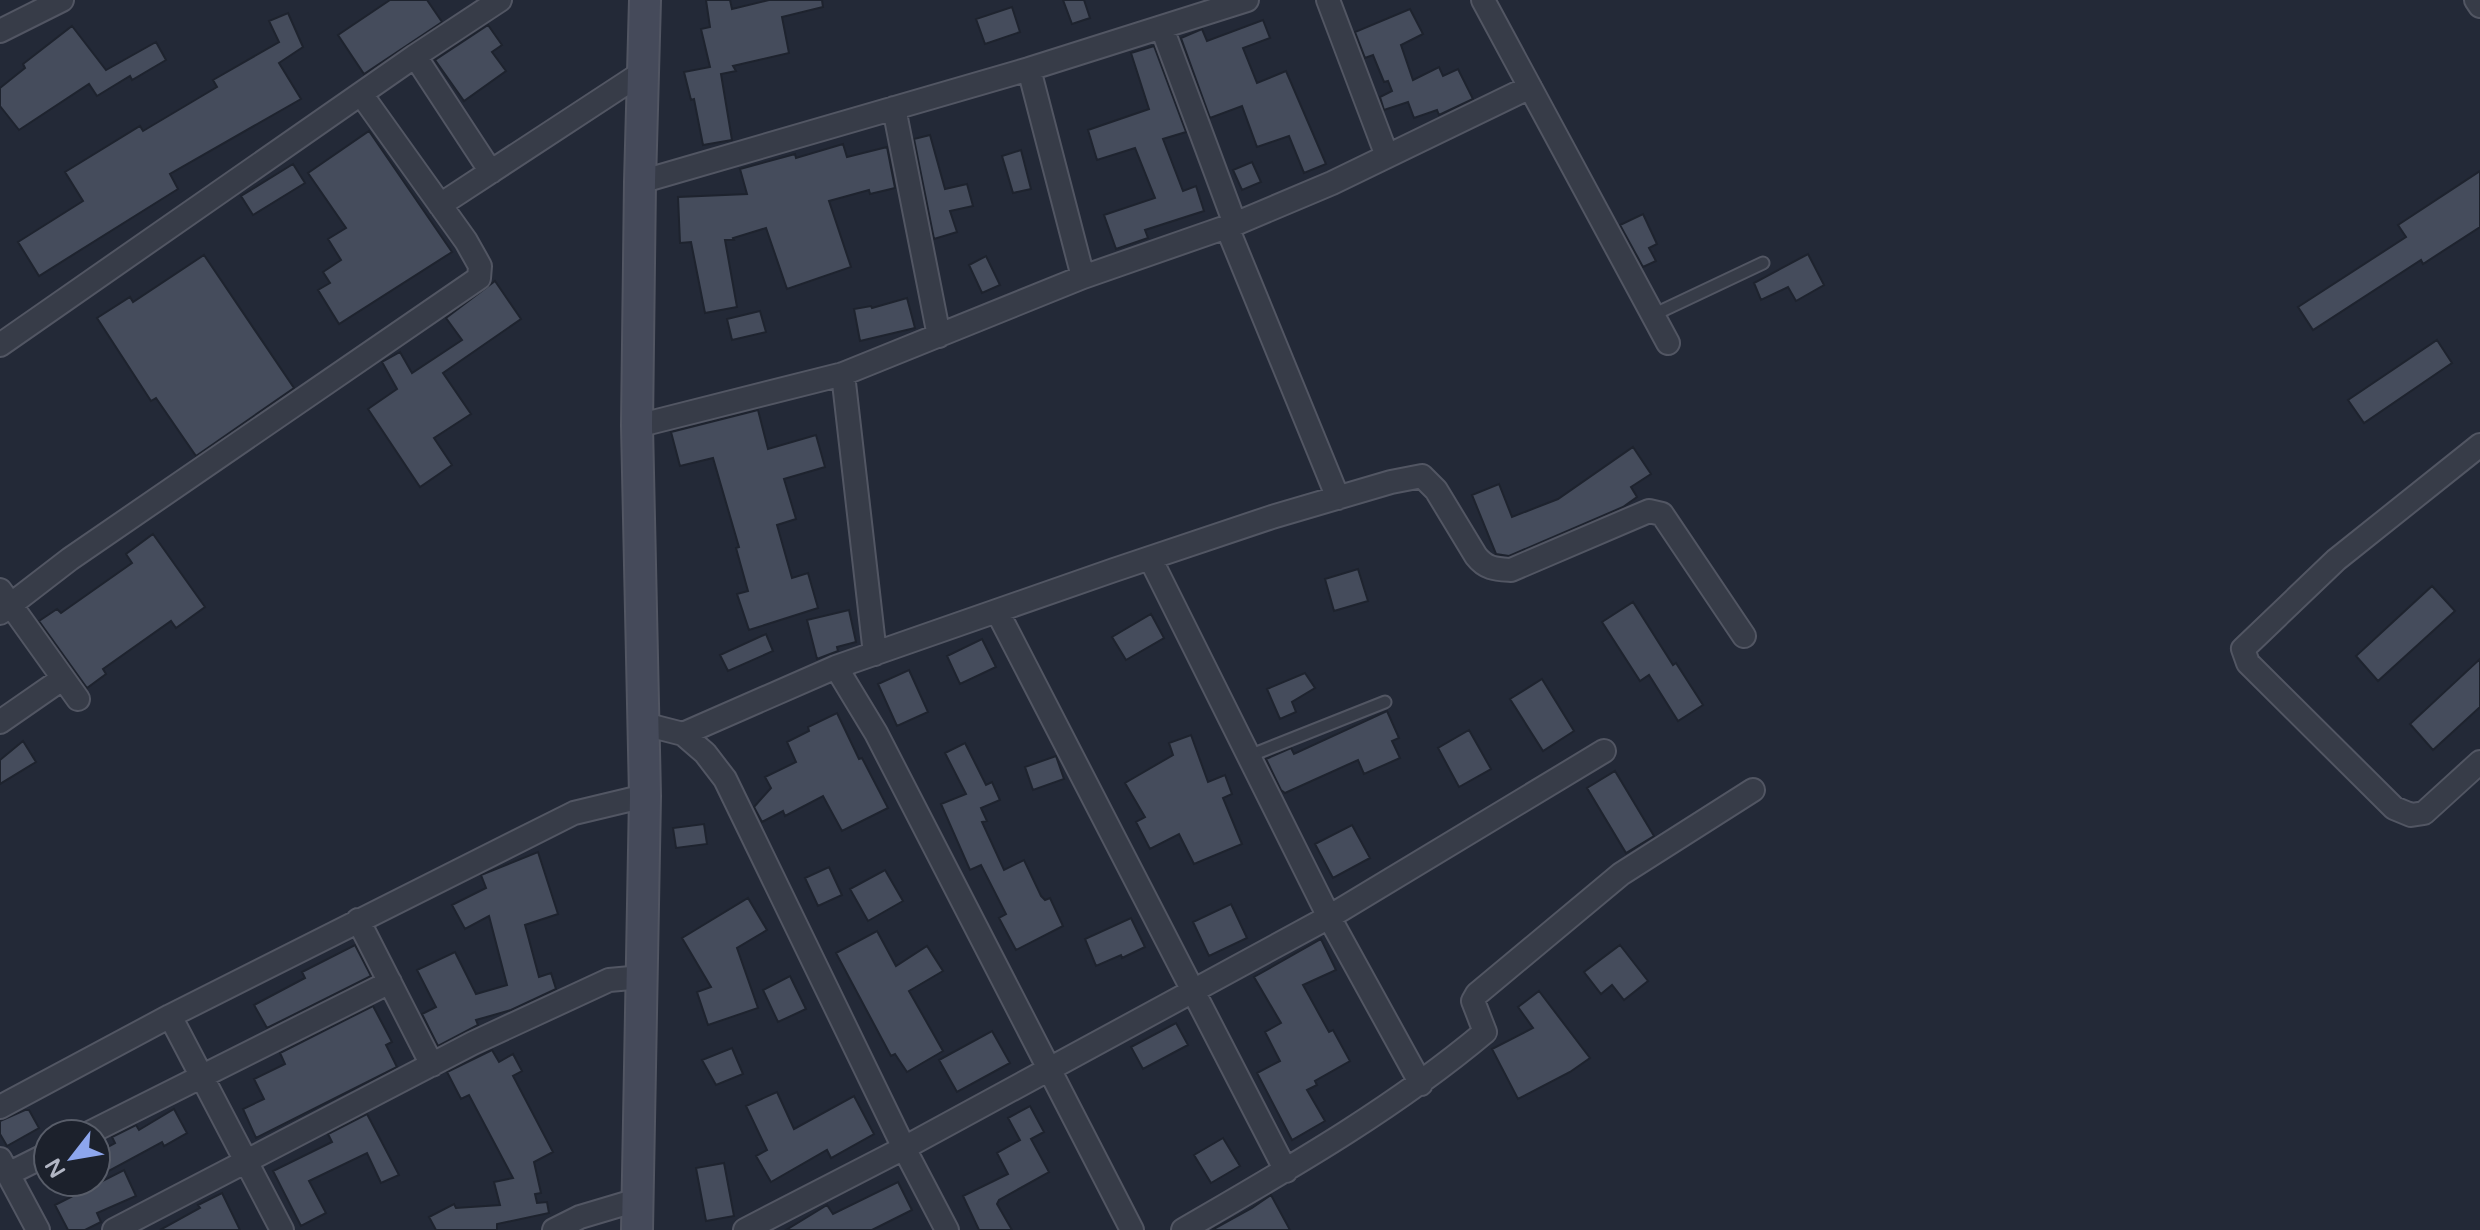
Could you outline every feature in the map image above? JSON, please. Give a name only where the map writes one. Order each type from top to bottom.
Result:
[{"type":"street","points":[[2,26],[62,0]]},
{"type":"street","points":[[0,345],[500,0]]},
{"type":"street","points":[[554,1230],[580,1217],[637,1215],[645,796],[637,426],[645,0]]},
{"type":"street","points":[[640,182],[1029,69],[1247,0]]},
{"type":"street","points":[[1328,0],[1387,156]]},
{"type":"street","points":[[1483,0],[1668,343]]},
{"type":"street","points":[[2476,0],[2480,6]]},
{"type":"street","points":[[1162,28],[1231,226],[1338,498]]},
{"type":"street","points":[[415,56],[491,172]]},
{"type":"street","points":[[1029,69],[1083,277]]},
{"type":"street","points":[[440,205],[643,72]]},
{"type":"street","points":[[637,426],[843,374],[1083,277],[1231,226],[1530,87]]},
{"type":"street","points":[[78,699],[3,602],[479,278],[480,266],[361,94]]},
{"type":"street","points":[[894,108],[939,336]]},
{"type":"street","points":[[843,374],[875,654]]},
{"type":"street","points":[[2480,445],[2336,560],[2243,649],[2248,663],[2394,808],[2411,815],[2424,813],[2480,762]]},
{"type":"street","points":[[683,734],[836,667],[1272,517],[1422,476],[1436,490],[1483,565],[1493,569],[1511,570],[1649,511],[1662,514],[1744,636]]},
{"type":"street","points":[[1150,558],[1329,917],[1421,1084]]},
{"type":"street","points":[[997,611],[1286,1171]]},
{"type":"street","points":[[836,667],[876,733],[1132,1230]]},
{"type":"street","points":[[0,722],[62,679]]},
{"type":"street","points":[[644,724],[683,734],[705,753],[725,779],[947,1230]]},
{"type":"street","points":[[757,1227],[1329,917],[1604,751]]},
{"type":"street","points":[[1183,1230],[1358,1127],[1421,1084],[1485,1032],[1473,1001],[1477,994],[1621,874],[1753,790]]},
{"type":"street","points":[[0,1107],[170,1016],[574,813],[645,796]]},
{"type":"street","points":[[358,920],[432,1065]]},
{"type":"street","points":[[114,1230],[432,1065],[609,980],[642,977]]},
{"type":"street","points":[[112,1122],[390,982]]},
{"type":"street","points":[[170,1016],[282,1230]]},
{"type":"street","points":[[32,1158],[4,1166],[38,1230]]},
{"type":"lane","points":[[1653,315],[1763,263]]},
{"type":"lane","points":[[1249,756],[1385,702]]},
{"type":"building","points":[[390,0],[427,0],[442,22],[364,74],[338,35]]},
{"type":"building","points":[[706,0],[730,0],[732,9],[769,0],[822,0],[823,7],[782,17],[789,53],[733,66],[736,71],[721,74],[732,140],[703,145],[694,99],[691,100],[684,72],[710,67],[701,29],[710,27]]},
{"type":"building","points":[[1063,0],[1084,0],[1090,18],[1072,24]]},
{"type":"building","points":[[1012,7],[1020,32],[985,44],[976,19]]},
{"type":"building","points":[[1410,9],[1423,34],[1401,45],[1413,80],[1439,67],[1443,76],[1458,69],[1473,99],[1439,115],[1437,110],[1414,118],[1408,102],[1384,110],[1380,97],[1392,91],[1388,81],[1384,82],[1373,55],[1365,58],[1355,32]]},
{"type":"building","points":[[288,13],[303,47],[279,63],[301,99],[170,174],[178,189],[39,276],[18,242],[83,201],[65,172],[140,126],[143,131],[217,87],[213,80],[279,42],[269,21]]},
{"type":"building","points":[[1263,20],[1270,38],[1243,48],[1257,83],[1286,71],[1326,164],[1304,173],[1289,136],[1257,147],[1242,106],[1210,118],[1181,38],[1202,29],[1207,41]]},
{"type":"building","points":[[488,25],[502,45],[492,52],[506,71],[464,101],[435,60]]},
{"type":"building","points":[[72,26],[106,70],[156,42],[166,60],[132,80],[130,76],[97,96],[89,84],[19,130],[0,106],[0,88],[25,68],[23,64]]},
{"type":"building","points":[[1154,46],[1186,132],[1163,139],[1183,191],[1196,186],[1204,211],[1145,230],[1148,238],[1116,249],[1104,215],[1155,198],[1135,148],[1097,160],[1088,130],[1149,109],[1131,53]]},
{"type":"building","points":[[369,131],[452,252],[339,324],[318,290],[330,283],[323,272],[341,260],[328,239],[346,228],[308,173]]},
{"type":"building","points":[[930,135],[945,189],[967,184],[973,206],[950,211],[957,232],[934,239],[914,139]]},
{"type":"building","points":[[843,144],[847,157],[887,147],[895,188],[870,194],[869,190],[829,201],[851,267],[787,289],[766,228],[734,240],[725,240],[737,307],[705,313],[691,242],[680,243],[678,197],[747,194],[740,169],[795,154],[796,158]]},
{"type":"building","points":[[1021,150],[1031,189],[1013,193],[1002,156]]},
{"type":"building","points":[[1252,162],[1261,182],[1242,190],[1233,170]]},
{"type":"building","points":[[293,164],[305,183],[253,215],[241,196]]},
{"type":"building","points":[[2480,171],[2480,227],[2423,264],[2421,260],[2313,330],[2298,307],[2406,237],[2398,225]]},
{"type":"building","points":[[1643,214],[1657,244],[1649,248],[1656,261],[1643,267],[1620,225]]},
{"type":"building","points":[[1808,254],[1824,285],[1796,301],[1788,287],[1761,300],[1754,283]]},
{"type":"building","points":[[204,255],[294,388],[196,456],[156,398],[151,401],[97,318],[130,297],[133,302]]},
{"type":"building","points":[[986,256],[1000,285],[982,293],[969,265]]},
{"type":"building","points":[[495,281],[521,319],[443,373],[471,414],[434,438],[452,465],[420,487],[368,409],[397,389],[382,362],[400,352],[412,373],[462,340],[446,318]]},
{"type":"building","points":[[907,298],[915,328],[860,341],[854,309],[872,308]]},
{"type":"building","points":[[760,311],[766,332],[732,340],[727,319]]},
{"type":"building","points":[[2437,340],[2452,363],[2364,423],[2348,400]]},
{"type":"building","points":[[758,410],[768,449],[816,435],[825,467],[784,479],[796,519],[777,525],[792,578],[808,573],[818,608],[749,630],[737,594],[748,591],[736,548],[739,547],[713,458],[680,466],[671,432]]},
{"type":"building","points":[[1633,447],[1651,474],[1631,487],[1637,497],[1623,507],[1509,556],[1496,554],[1472,495],[1499,484],[1512,517],[1558,499]]},
{"type":"building","points":[[153,534],[205,607],[176,628],[171,621],[103,669],[106,674],[87,688],[39,621],[57,609],[61,613],[132,563],[126,554]]},
{"type":"building","points":[[1358,569],[1368,601],[1334,611],[1325,579]]},
{"type":"building","points":[[2432,586],[2455,611],[2378,681],[2356,656]]},
{"type":"building","points":[[1633,602],[1703,705],[1678,721],[1649,675],[1640,681],[1602,622]]},
{"type":"building","points":[[849,610],[856,642],[837,647],[838,651],[817,659],[807,620]]},
{"type":"building","points":[[1151,614],[1164,638],[1126,660],[1112,637]]},
{"type":"building","points":[[766,634],[773,651],[728,671],[720,655]]},
{"type":"building","points":[[982,639],[996,667],[960,684],[947,656]]},
{"type":"building","points":[[2480,659],[2480,707],[2433,750],[2410,724]]},
{"type":"building","points":[[909,670],[928,712],[897,726],[878,684]]},
{"type":"building","points":[[1305,673],[1315,688],[1292,702],[1296,712],[1280,719],[1267,689]]},
{"type":"building","points":[[1542,679],[1574,731],[1543,751],[1510,699]]},
{"type":"building","points":[[1387,711],[1399,738],[1392,741],[1400,758],[1364,774],[1358,760],[1285,793],[1281,790],[1266,759],[1291,748],[1294,754]]},
{"type":"building","points":[[837,713],[888,808],[842,831],[823,796],[785,816],[783,811],[762,822],[754,807],[771,788],[765,777],[796,762],[787,742],[809,731],[808,727]]},
{"type":"building","points":[[1469,730],[1491,769],[1459,787],[1438,748]]},
{"type":"building","points":[[1191,735],[1208,782],[1225,775],[1232,794],[1223,798],[1242,844],[1194,864],[1179,834],[1150,849],[1136,822],[1145,817],[1125,783],[1173,755],[1169,743]]},
{"type":"building","points":[[23,741],[36,762],[0,784],[0,760]]},
{"type":"building","points":[[965,743],[986,785],[992,782],[1000,800],[981,808],[987,821],[982,822],[1004,870],[1024,860],[1041,896],[1045,900],[1050,898],[1063,926],[1016,950],[999,918],[1006,914],[981,865],[970,870],[941,804],[966,794],[945,753]]},
{"type":"building","points":[[1056,756],[1064,779],[1033,790],[1025,767]]},
{"type":"building","points":[[1615,771],[1654,836],[1626,853],[1587,788]]},
{"type":"building","points":[[704,824],[707,844],[676,848],[673,828]]},
{"type":"building","points":[[1352,825],[1370,858],[1333,878],[1315,844]]},
{"type":"building","points":[[538,852],[558,914],[525,925],[539,977],[551,973],[556,989],[511,1010],[476,1020],[478,1025],[438,1046],[422,1014],[436,1007],[417,970],[455,952],[476,994],[507,985],[489,916],[465,929],[452,905],[486,888],[481,875]]},
{"type":"building","points":[[829,867],[842,895],[818,906],[805,878]]},
{"type":"building","points":[[885,870],[903,901],[868,921],[850,889]]},
{"type":"building","points":[[748,898],[767,930],[737,948],[758,1008],[708,1025],[697,992],[711,987],[682,938]]},
{"type":"building","points":[[1231,904],[1247,938],[1209,956],[1193,922]]},
{"type":"building","points":[[1131,918],[1145,947],[1096,966],[1085,939]]},
{"type":"building","points":[[877,931],[896,966],[927,946],[943,971],[909,991],[943,1051],[907,1072],[895,1054],[891,1056],[836,953]]},
{"type":"building","points":[[1321,939],[1336,970],[1303,985],[1329,1032],[1333,1030],[1350,1061],[1315,1081],[1317,1085],[1307,1090],[1325,1121],[1292,1140],[1257,1073],[1280,1061],[1265,1032],[1281,1023],[1254,977]]},
{"type":"building","points":[[355,945],[371,976],[267,1028],[254,1005],[305,978],[302,972]]},
{"type":"building","points":[[1620,945],[1648,981],[1624,1000],[1612,985],[1601,994],[1584,972]]},
{"type":"building","points":[[790,976],[806,1009],[778,1022],[763,990]]},
{"type":"building","points":[[1539,991],[1590,1058],[1518,1099],[1492,1049],[1533,1028],[1518,1007]]},
{"type":"building","points":[[373,1006],[392,1042],[386,1045],[397,1067],[256,1138],[243,1109],[264,1099],[254,1079],[285,1064],[280,1053]]},
{"type":"building","points":[[1176,1023],[1188,1045],[1143,1069],[1131,1047]]},
{"type":"building","points":[[992,1031],[1010,1063],[957,1092],[939,1060]]},
{"type":"building","points":[[732,1048],[743,1074],[716,1085],[702,1060]]},
{"type":"building","points":[[492,1050],[499,1062],[513,1054],[522,1071],[513,1076],[553,1152],[534,1162],[541,1193],[535,1194],[537,1203],[547,1202],[549,1213],[497,1224],[497,1230],[436,1230],[429,1217],[454,1204],[456,1208],[500,1205],[494,1182],[513,1178],[469,1095],[461,1099],[447,1072]]},
{"type":"building","points":[[777,1092],[794,1129],[854,1096],[874,1134],[831,1158],[827,1150],[771,1182],[756,1156],[767,1150],[746,1106]]},
{"type":"building","points":[[1030,1106],[1044,1132],[1031,1139],[1049,1172],[999,1200],[997,1204],[1012,1230],[979,1230],[963,1196],[1008,1174],[997,1153],[1020,1140],[1008,1118]]},
{"type":"building","points":[[174,1109],[187,1133],[164,1146],[162,1142],[112,1169],[112,1145],[115,1143],[112,1137],[136,1125],[139,1130]]},
{"type":"building","points":[[29,1110],[33,1118],[32,1132],[7,1146],[0,1134],[0,1121]]},
{"type":"building","points":[[367,1114],[399,1175],[381,1183],[367,1153],[309,1181],[326,1213],[301,1226],[273,1171],[332,1142],[328,1134]]},
{"type":"building","points":[[1223,1138],[1240,1166],[1211,1183],[1194,1155]]},
{"type":"building","points":[[724,1163],[734,1216],[706,1221],[696,1168]]},
{"type":"building","points":[[124,1170],[136,1196],[97,1213],[101,1222],[85,1230],[68,1230],[55,1205],[69,1198],[112,1198],[112,1176]]},
{"type":"building","points":[[898,1182],[912,1210],[872,1230],[786,1230],[827,1205],[833,1214]]},
{"type":"building","points":[[222,1193],[240,1230],[160,1230],[200,1208],[198,1205]]},
{"type":"building","points":[[1271,1195],[1290,1230],[1212,1230],[1252,1208]]}]
